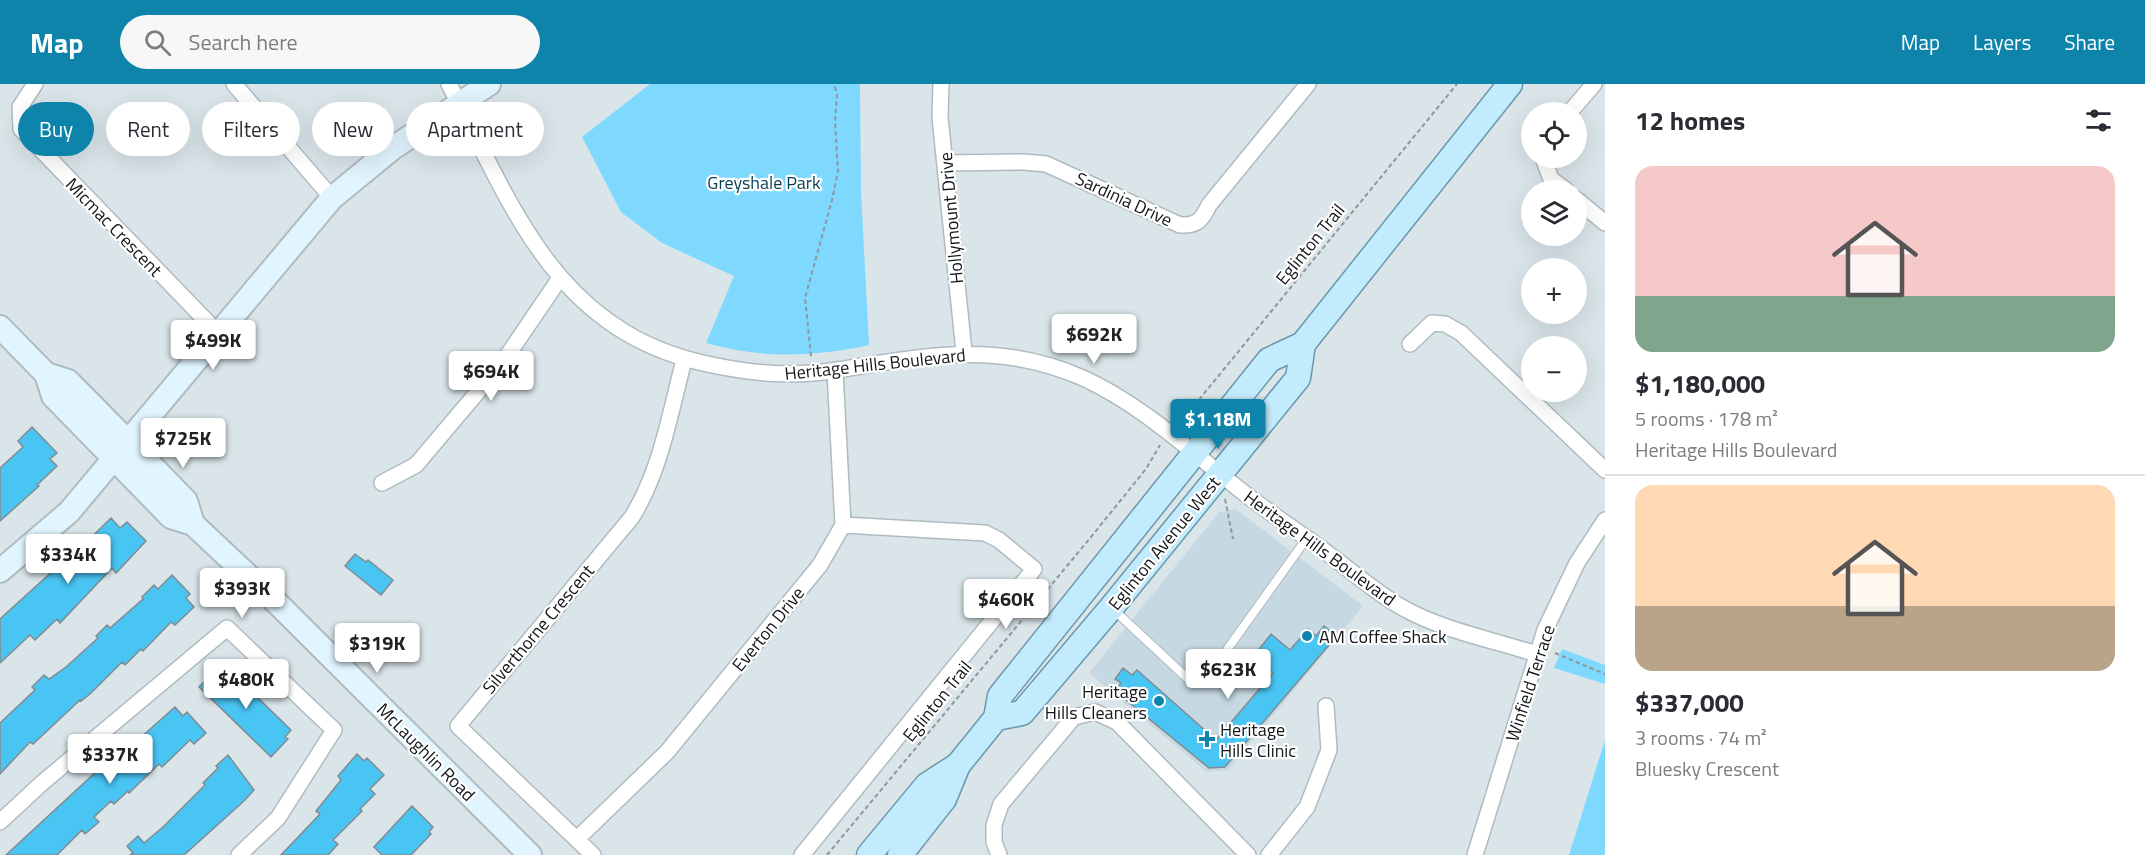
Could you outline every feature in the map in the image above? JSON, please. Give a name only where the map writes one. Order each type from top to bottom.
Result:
[{"type":"main road","name":"Eglinton Avenue West","points":[[900,855],[944,799],[958,765],[996,718],[1000,696],[1269,360],[1303,344],[1510,84]]},
{"type":"main road","name":"Eglinton Avenue West","points":[[996,718],[1022,713],[1111,608],[1298,378],[1303,344]]},
{"type":"main road","name":"Eglinton Avenue West","points":[[869,855],[927,785],[958,765]]},
{"type":"street","name":"Micmac Crescent","points":[[35,84],[20,107],[21,129],[218,333]]},
{"type":"street","points":[[234,84],[272,125],[332,198]]},
{"type":"street","points":[[0,571],[69,512],[332,198],[454,94],[489,84]]},
{"type":"street","name":"Hollymount Drive","points":[[941,84],[940,117],[964,352]]},
{"type":"street","name":"Sardinia Drive","points":[[946,163],[1046,164],[1180,225],[1190,226],[1200,222],[1209,205],[1308,84]]},
{"type":"street","points":[[1579,102],[1594,84]]},
{"type":"street","name":"Heritage Hills Boulevard","points":[[454,94],[521,222],[560,278],[591,311],[622,332],[684,360],[751,373],[794,376],[915,357],[964,352],[1032,361],[1084,379],[1118,397],[1405,609],[1536,654]]},
{"type":"street","points":[[1587,208],[1605,223]]},
{"type":"street","points":[[382,483],[416,465],[503,362],[560,278]]},
{"type":"street","points":[[1410,344],[1432,322],[1445,324],[1461,333],[1605,470]]},
{"type":"street","name":"McLaughlin Road","points":[[0,327],[46,374],[53,396],[186,501],[193,524],[282,608],[530,855]]},
{"type":"street","name":"Silverthorne Crescent","points":[[593,855],[458,726],[632,517],[653,476],[684,360]]},
{"type":"street","points":[[802,855],[1034,569],[999,540],[985,533],[843,525],[835,370]]},
{"type":"street","name":"Winfield Terrace","points":[[1476,855],[1536,654],[1577,563],[1605,520]]},
{"type":"street","name":"Everton Drive","points":[[577,839],[667,752],[820,566],[843,525]]},
{"type":"street","points":[[0,822],[42,783],[227,628],[334,730],[278,818],[239,855]]},
{"type":"street","points":[[1269,855],[1307,807],[1329,750],[1326,706]]},
{"type":"street","points":[[999,855],[994,842],[994,825],[1001,804],[1074,717],[1095,712],[1117,722],[1248,855]]},
{"type":"lane","points":[[1111,608],[1187,678],[1200,680],[1211,672],[1307,538]]},
{"type":"path","points":[[811,356],[805,298],[838,171],[835,121],[837,94],[834,84]]},
{"type":"path","name":"Eglinton Trail","points":[[1182,420],[1457,84]]},
{"type":"path","name":"Eglinton Trail","points":[[827,855],[1098,529],[1146,469],[1157,450]]},
{"type":"path","points":[[1225,499],[1233,539]]},
{"type":"path","points":[[1555,653],[1605,674]]},
{"type":"shaded area","points":[[1236,509],[1363,606],[1228,770],[1207,772],[1089,673],[1219,512]]},
{"type":"green space","name":"Greyshale Park","points":[[650,84],[860,84],[861,192],[869,345],[808,354],[767,354],[706,343],[734,276],[662,243],[621,212],[582,137]]},
{"type":"green space","points":[[1562,649],[1605,665],[1605,684],[1554,668]]},
{"type":"green space","points":[[1605,740],[1605,855],[1569,855]]},
{"type":"building","points":[[32,427],[57,453],[50,459],[57,466],[37,485],[39,486],[0,521],[0,468],[23,447],[18,441]]},
{"type":"building","points":[[111,518],[120,528],[127,522],[146,541],[116,573],[112,568],[60,623],[57,619],[35,640],[30,635],[0,663],[0,619],[56,568],[58,570]]},
{"type":"building","points":[[355,554],[366,562],[368,560],[393,580],[381,595],[345,566]]},
{"type":"building","points":[[172,575],[190,594],[186,598],[194,607],[175,625],[171,622],[143,651],[141,649],[125,665],[122,662],[90,694],[80,700],[33,744],[30,742],[0,774],[0,723],[35,690],[32,687],[44,675],[49,679],[66,667],[98,638],[96,636],[107,625],[110,628],[143,599],[142,597],[154,585],[158,589]]},
{"type":"building","points":[[1324,626],[1333,633],[1325,642],[1329,645],[1225,767],[1209,768],[1115,691],[1121,683],[1115,679],[1123,668],[1132,675],[1137,670],[1216,740],[1273,673],[1253,657],[1271,634],[1290,650],[1308,629],[1316,636]]},
{"type":"building","points":[[226,667],[291,730],[285,737],[288,739],[271,757],[199,687],[216,670],[219,673]]},
{"type":"building","points":[[175,707],[183,716],[187,712],[206,733],[194,744],[190,740],[162,767],[159,764],[114,804],[111,801],[94,817],[99,822],[85,834],[82,830],[57,855],[6,855],[99,769],[112,760],[113,762]]},
{"type":"building","points":[[357,754],[364,761],[367,758],[384,775],[370,789],[375,794],[360,809],[362,811],[333,840],[338,844],[328,855],[281,855],[320,814],[316,811],[341,780],[338,776]]},
{"type":"building","points":[[228,755],[254,790],[244,801],[184,855],[130,855],[133,853],[127,846],[138,836],[144,843],[163,827],[205,785],[203,783],[218,768],[216,766]]},
{"type":"building","points":[[412,806],[433,827],[429,832],[431,834],[411,855],[382,855],[374,847]]},
{"type":"place","name":"AM Coffee Shack","points":[[1307,636]]},
{"type":"place","name":"Heritage Hills Cleaners","points":[[1159,701]]},
{"type":"place","name":"Heritage Hills Clinic","points":[[1207,739]]}]
